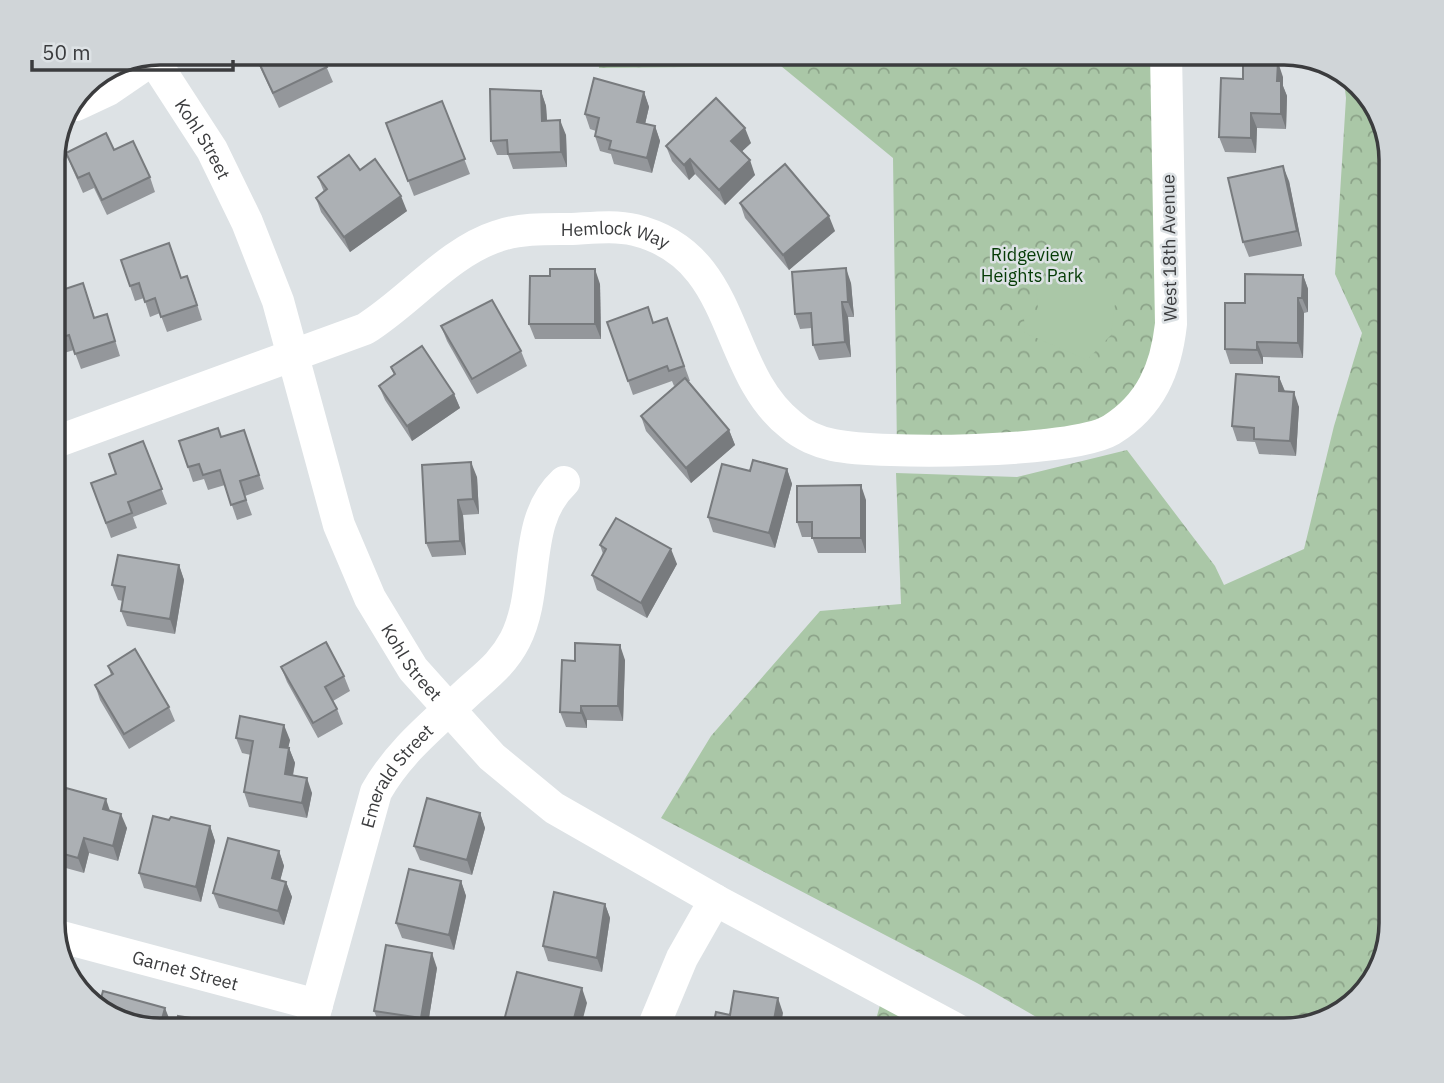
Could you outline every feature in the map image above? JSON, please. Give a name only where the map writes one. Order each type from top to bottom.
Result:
[{"type":"street","name":"Kohl Street","points":[[161,65],[212,150],[247,222],[278,301],[339,525],[370,598],[397,647],[508,773],[554,808],[715,900],[934,1018]]},
{"type":"street","name":"West 18th Avenue","points":[[1118,425],[1149,394],[1168,353],[1171,324],[1166,65]]},
{"type":"street","points":[[85,101],[108,90],[140,67]]},
{"type":"street","name":"Hemlock Way","points":[[65,439],[365,329],[394,310],[461,254],[485,240],[502,234],[540,229],[620,228],[661,240],[698,267],[719,298],[763,396],[792,427],[814,439],[834,445],[874,449],[1044,447],[1084,441],[1118,425]]},
{"type":"street","name":"Emerald Street","points":[[314,1018],[376,792],[390,767],[407,748],[493,672],[506,657],[522,627],[533,574],[538,524],[551,495],[564,482]]},
{"type":"street","points":[[657,1018],[682,958],[715,900]]},
{"type":"street","name":"Garnet Street","points":[[67,940],[314,1018]]},
{"type":"green space","name":"Ridgeview Heights Park","points":[[599,65],[1166,65],[1171,324],[1118,425],[897,449],[893,158],[781,66],[599,68]]},
{"type":"green space","points":[[1345,86],[1356,97],[1369,118],[1377,141],[1379,160],[1379,923],[1374,954],[1360,981],[1347,995],[1315,1013],[1284,1018],[1038,1018],[977,983],[661,818],[711,736],[820,611],[901,604],[896,473],[1017,477],[1127,450],[1215,566],[1224,585],[1304,549],[1334,426],[1362,333],[1335,274]]},
{"type":"green space","points":[[1080,249],[1109,283],[1115,304],[1111,335],[1087,360],[1025,333],[1024,318],[1038,310],[1036,284]]},
{"type":"green space","points":[[884,991],[935,1018],[876,1018]]},
{"type":"building","points":[[260,65],[326,65],[327,67],[273,93]]},
{"type":"building","points":[[1243,65],[1278,65],[1277,81],[1281,81],[1281,114],[1251,113],[1251,138],[1219,137],[1221,78],[1243,79]]},
{"type":"building","points":[[594,78],[644,92],[637,122],[655,126],[647,158],[609,149],[611,141],[595,136],[599,118],[585,114]]},
{"type":"building","points":[[490,89],[541,91],[542,121],[560,120],[561,152],[508,154],[507,140],[491,141]]},
{"type":"building","points":[[716,98],[745,128],[731,141],[750,160],[719,190],[690,159],[684,165],[666,146]]},
{"type":"building","points":[[442,101],[465,159],[408,181],[386,123]]},
{"type":"building","points":[[106,133],[114,150],[133,141],[150,177],[102,200],[89,173],[78,178],[66,153]]},
{"type":"building","points":[[349,155],[360,170],[375,159],[401,196],[344,237],[316,198],[327,189],[318,177]]},
{"type":"building","points":[[785,164],[829,216],[783,255],[740,203]]},
{"type":"building","points":[[1283,166],[1297,231],[1243,242],[1228,178]]},
{"type":"building","points":[[169,243],[181,278],[187,276],[197,305],[161,317],[155,298],[145,302],[139,283],[130,286],[121,260]]},
{"type":"building","points":[[846,268],[848,302],[842,302],[845,342],[813,345],[811,313],[795,314],[792,272]]},
{"type":"building","points":[[550,269],[595,269],[595,324],[529,324],[530,276],[550,276]]},
{"type":"building","points":[[1245,274],[1303,275],[1302,298],[1298,298],[1298,343],[1257,342],[1257,350],[1225,349],[1225,303],[1245,303]]},
{"type":"building","points":[[83,283],[94,318],[107,314],[115,341],[75,354],[69,335],[65,336],[65,289]]},
{"type":"building","points":[[492,300],[521,351],[472,379],[441,326]]},
{"type":"building","points":[[648,307],[653,323],[667,318],[684,366],[669,371],[667,366],[628,381],[607,322]]},
{"type":"building","points":[[422,346],[454,394],[407,426],[379,386],[395,374],[391,367]]},
{"type":"building","points":[[1236,374],[1279,377],[1279,391],[1294,392],[1290,441],[1254,439],[1254,428],[1232,426]]},
{"type":"building","points":[[685,378],[729,430],[686,468],[641,416]]},
{"type":"building","points":[[218,428],[221,437],[244,430],[259,475],[240,481],[246,500],[231,505],[220,470],[203,475],[199,464],[188,467],[179,441]]},
{"type":"building","points":[[143,441],[162,489],[128,502],[132,513],[106,523],[91,483],[116,474],[109,454]]},
{"type":"building","points":[[753,460],[787,469],[769,533],[708,517],[722,464],[750,471]]},
{"type":"building","points":[[471,462],[473,499],[458,500],[460,541],[426,543],[422,465]]},
{"type":"building","points":[[861,485],[861,538],[812,538],[812,522],[797,522],[797,486]]},
{"type":"building","points":[[616,518],[671,549],[641,603],[592,575],[606,549],[600,545]]},
{"type":"building","points":[[118,555],[179,565],[170,619],[121,611],[125,587],[112,585]]},
{"type":"building","points":[[326,642],[344,676],[325,687],[337,709],[313,723],[281,667]]},
{"type":"building","points":[[575,643],[620,645],[618,706],[581,706],[581,713],[560,712],[562,660],[575,661]]},
{"type":"building","points":[[135,649],[169,707],[124,734],[95,685],[113,674],[108,666]]},
{"type":"building","points":[[240,716],[284,725],[280,747],[289,748],[285,774],[307,778],[302,803],[244,792],[253,741],[236,738]]},
{"type":"building","points":[[66,788],[106,799],[103,809],[121,814],[113,846],[84,838],[78,858],[65,854]]},
{"type":"building","points":[[427,798],[480,813],[467,860],[414,846]]},
{"type":"building","points":[[153,816],[169,820],[171,817],[210,826],[196,887],[139,873]]},
{"type":"building","points":[[228,838],[279,851],[272,878],[286,882],[278,911],[213,893]]},
{"type":"building","points":[[409,869],[461,881],[449,935],[396,923]]},
{"type":"building","points":[[554,892],[605,904],[597,958],[543,946]]},
{"type":"building","points":[[386,945],[432,953],[421,1018],[374,1011]]},
{"type":"building","points":[[517,972],[582,988],[574,1018],[505,1018]]},
{"type":"building","points":[[103,991],[165,1008],[162,1018],[141,1016],[129,1013],[101,998]]},
{"type":"building","points":[[734,991],[778,998],[774,1018],[715,1018],[716,1012],[730,1015]]}]
